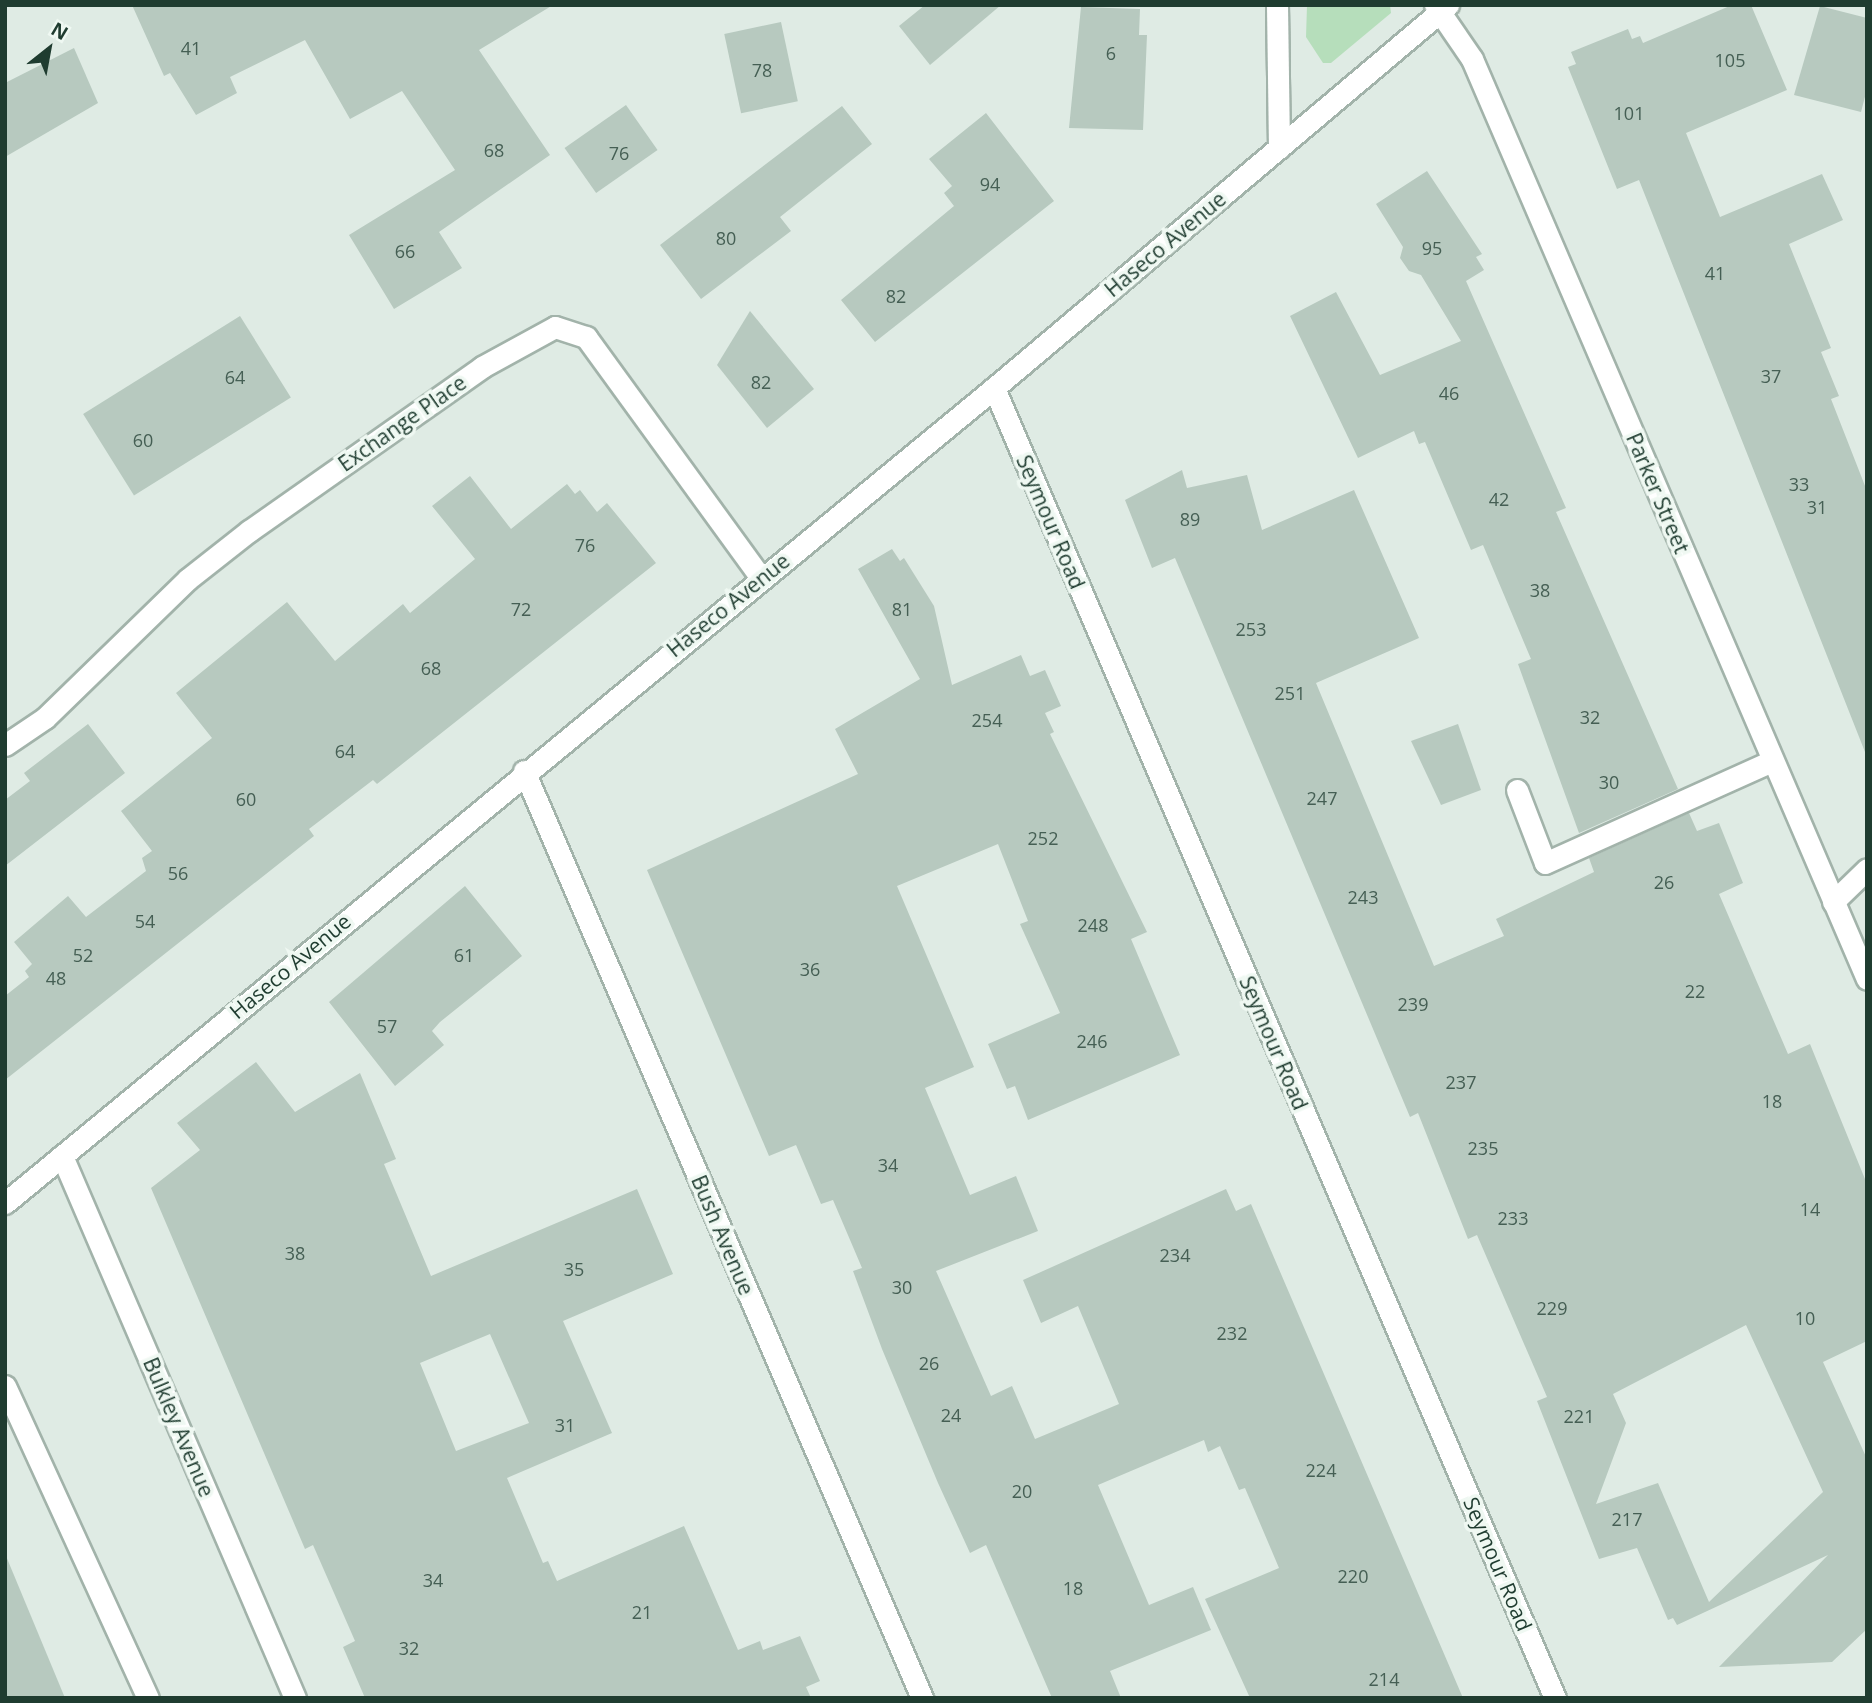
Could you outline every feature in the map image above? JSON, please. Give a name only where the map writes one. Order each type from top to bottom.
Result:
[{"type":"street","points":[[1277,5],[1279,148]]},
{"type":"street","name":"Haseco Avenue","points":[[5,1203],[524,771],[994,388],[1441,8]]},
{"type":"street","name":"Parker Street","points":[[1441,8],[1472,59],[1867,979]]},
{"type":"street","name":"Exchange Place","points":[[5,745],[45,718],[188,579],[249,531],[482,367],[555,327],[586,337],[761,578]]},
{"type":"street","name":"Seymour Road","points":[[994,388],[1555,1698]]},
{"type":"street","points":[[1517,790],[1545,863],[1772,761]]},
{"type":"street","name":"Bush Avenue","points":[[524,771],[922,1698]]},
{"type":"street","points":[[1833,902],[1867,869]]},
{"type":"street","name":"Bulkley Avenue","points":[[62,1156],[295,1698]]},
{"type":"street","points":[[5,1386],[148,1698]]},
{"type":"green space","points":[[1307,5],[1390,5],[1391,13],[1331,63],[1323,63],[1306,37]]},
{"type":"building","points":[[132,5],[553,5],[479,50],[550,155],[439,232],[462,268],[394,309],[349,235],[455,170],[402,91],[350,119],[305,40],[230,77],[237,93],[196,115],[170,73],[164,76]]},
{"type":"building","points":[[925,5],[1001,5],[930,65],[899,26]]},
{"type":"building","points":[[1732,5],[1751,5],[1787,90],[1686,133],[1720,217],[1822,174],[1843,220],[1789,244],[1831,348],[1821,352],[1839,396],[1831,399],[1867,491],[1865,752],[1639,180],[1617,189],[1568,67],[1576,64],[1571,52],[1628,29],[1632,39],[1640,36],[1643,43]]},
{"type":"building","points":[[1820,6],[1867,18],[1867,89],[1861,112],[1794,95]]},
{"type":"building","points":[[1081,7],[1140,9],[1139,35],[1147,35],[1143,130],[1069,128]]},
{"type":"building","points":[[781,22],[798,101],[741,113],[724,34]]},
{"type":"building","points":[[74,48],[98,103],[5,157],[5,83]]},
{"type":"building","points":[[626,105],[658,150],[596,193],[565,148]]},
{"type":"building","points":[[842,106],[872,144],[780,217],[791,231],[701,299],[660,245]]},
{"type":"building","points":[[986,113],[1054,201],[875,342],[841,300],[954,206],[944,193],[952,186],[929,159]]},
{"type":"building","points":[[1427,171],[1482,254],[1476,257],[1484,270],[1466,281],[1566,508],[1556,512],[1678,789],[1579,833],[1518,664],[1531,659],[1483,545],[1471,550],[1425,442],[1419,444],[1414,431],[1358,458],[1290,316],[1336,292],[1380,375],[1461,341],[1421,275],[1409,271],[1400,258],[1403,247],[1376,204]]},
{"type":"building","points":[[750,311],[814,389],[767,428],[717,365]]},
{"type":"building","points":[[240,316],[291,397],[134,495],[83,414]]},
{"type":"building","points":[[1182,470],[1187,488],[1247,475],[1262,530],[1354,490],[1419,638],[1316,683],[1434,966],[1504,936],[1496,919],[1594,872],[1589,858],[1689,813],[1697,831],[1719,823],[1743,883],[1719,894],[1788,1054],[1810,1044],[1867,1184],[1867,1341],[1823,1362],[1867,1459],[1867,1629],[1832,1662],[1719,1667],[1828,1555],[1677,1625],[1673,1618],[1668,1620],[1637,1548],[1599,1559],[1537,1401],[1547,1397],[1477,1235],[1468,1239],[1418,1113],[1410,1117],[1175,558],[1152,568],[1125,500]],"holes":[[[1746,1325],[1823,1492],[1709,1602],[1658,1483],[1596,1504],[1626,1423],[1613,1394]]]},
{"type":"building","points":[[470,476],[511,529],[567,484],[575,494],[580,490],[597,512],[607,503],[656,563],[377,784],[373,780],[309,829],[314,836],[5,1080],[5,996],[29,977],[25,971],[32,964],[14,942],[68,896],[86,917],[146,871],[142,858],[152,851],[121,811],[212,738],[176,693],[287,602],[335,661],[403,604],[410,613],[475,559],[432,506]]},
{"type":"building","points":[[892,549],[900,561],[904,558],[934,606],[952,685],[1021,655],[1030,676],[1045,670],[1061,706],[1045,713],[1054,732],[1050,734],[1147,932],[1131,939],[1180,1055],[1028,1120],[1015,1086],[1007,1089],[988,1044],[1060,1013],[1020,924],[1028,921],[998,844],[897,886],[974,1067],[925,1088],[970,1195],[1016,1176],[1038,1231],[936,1271],[991,1396],[1012,1386],[1035,1439],[1119,1404],[1078,1306],[1041,1323],[1023,1280],[1226,1189],[1236,1211],[1251,1204],[1463,1698],[1250,1698],[1205,1599],[1279,1568],[1245,1488],[1239,1490],[1220,1446],[1208,1452],[1204,1440],[1098,1485],[1149,1605],[1193,1587],[1211,1630],[1110,1671],[1121,1698],[1052,1698],[986,1545],[970,1553],[938,1483],[882,1349],[853,1271],[862,1268],[833,1200],[821,1204],[796,1145],[769,1156],[647,870],[858,774],[835,729],[920,679],[858,569]]},
{"type":"building","points":[[88,724],[125,773],[5,866],[5,800],[30,781],[24,773]]},
{"type":"building","points":[[1458,724],[1481,790],[1441,805],[1411,741]]},
{"type":"building","points":[[465,886],[522,956],[440,1022],[432,1031],[444,1045],[395,1086],[329,1002]]},
{"type":"building","points":[[256,1062],[295,1112],[360,1073],[396,1159],[384,1164],[431,1276],[637,1189],[673,1274],[563,1321],[612,1433],[507,1478],[543,1563],[548,1561],[557,1581],[684,1526],[738,1650],[760,1641],[763,1650],[800,1636],[820,1681],[806,1687],[811,1698],[365,1698],[343,1647],[355,1641],[313,1545],[305,1549],[151,1188],[200,1150],[177,1123]],"holes":[[[490,1334],[529,1423],[456,1451],[420,1363]]]},
{"type":"building","points":[[6,1556],[65,1698],[5,1698]]}]
